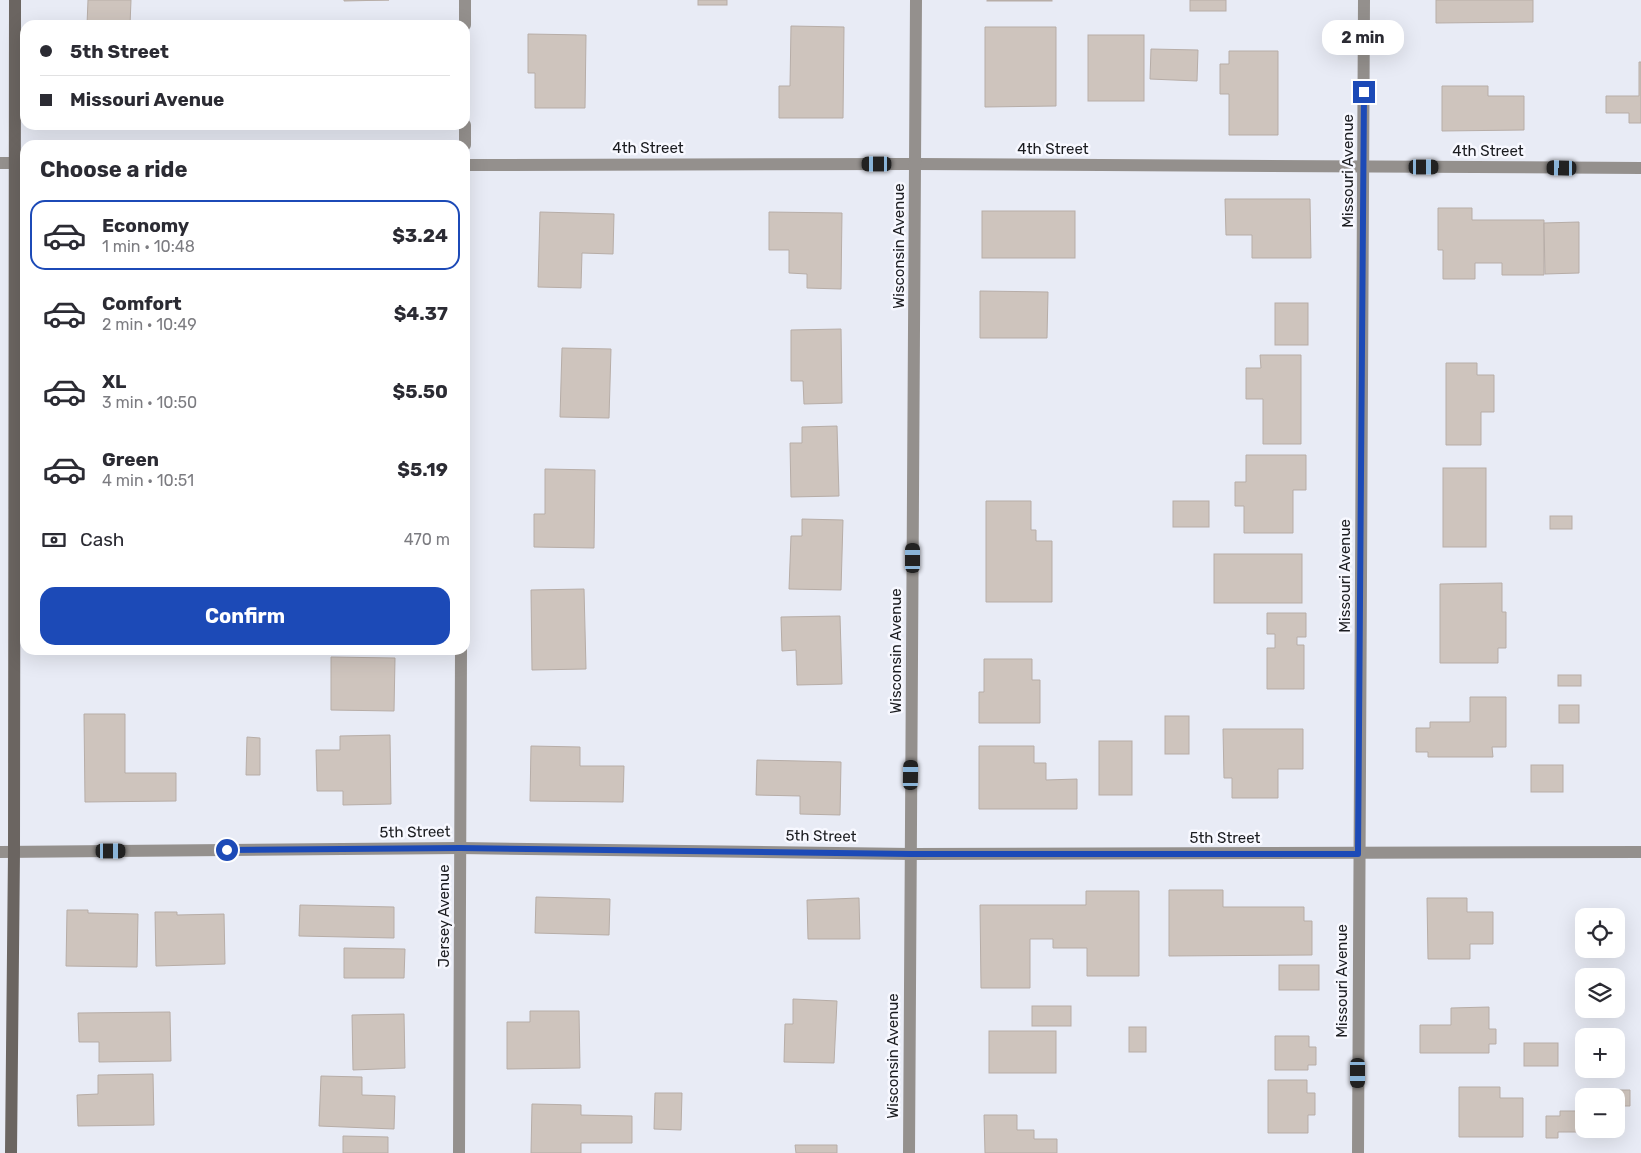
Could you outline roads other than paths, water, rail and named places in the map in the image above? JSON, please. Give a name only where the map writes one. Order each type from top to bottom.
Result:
[{"type":"street","points":[[11,1153],[20,163],[15,0]]},
{"type":"street","points":[[465,0],[465,20]]},
{"type":"street","name":"Wisconsin Avenue","points":[[909,1153],[916,0]]},
{"type":"street","name":"Missouri Avenue","points":[[1358,1153],[1358,854],[1364,0]]},
{"type":"street","points":[[0,163],[20,163]]},
{"type":"street","name":"4th Street","points":[[470,165],[916,164],[1641,168]]},
{"type":"street","name":"Jersey Avenue","points":[[459,1153],[461,655]]},
{"type":"street","name":"5th Street","points":[[0,852],[460,848],[911,854],[1641,852]]}]
